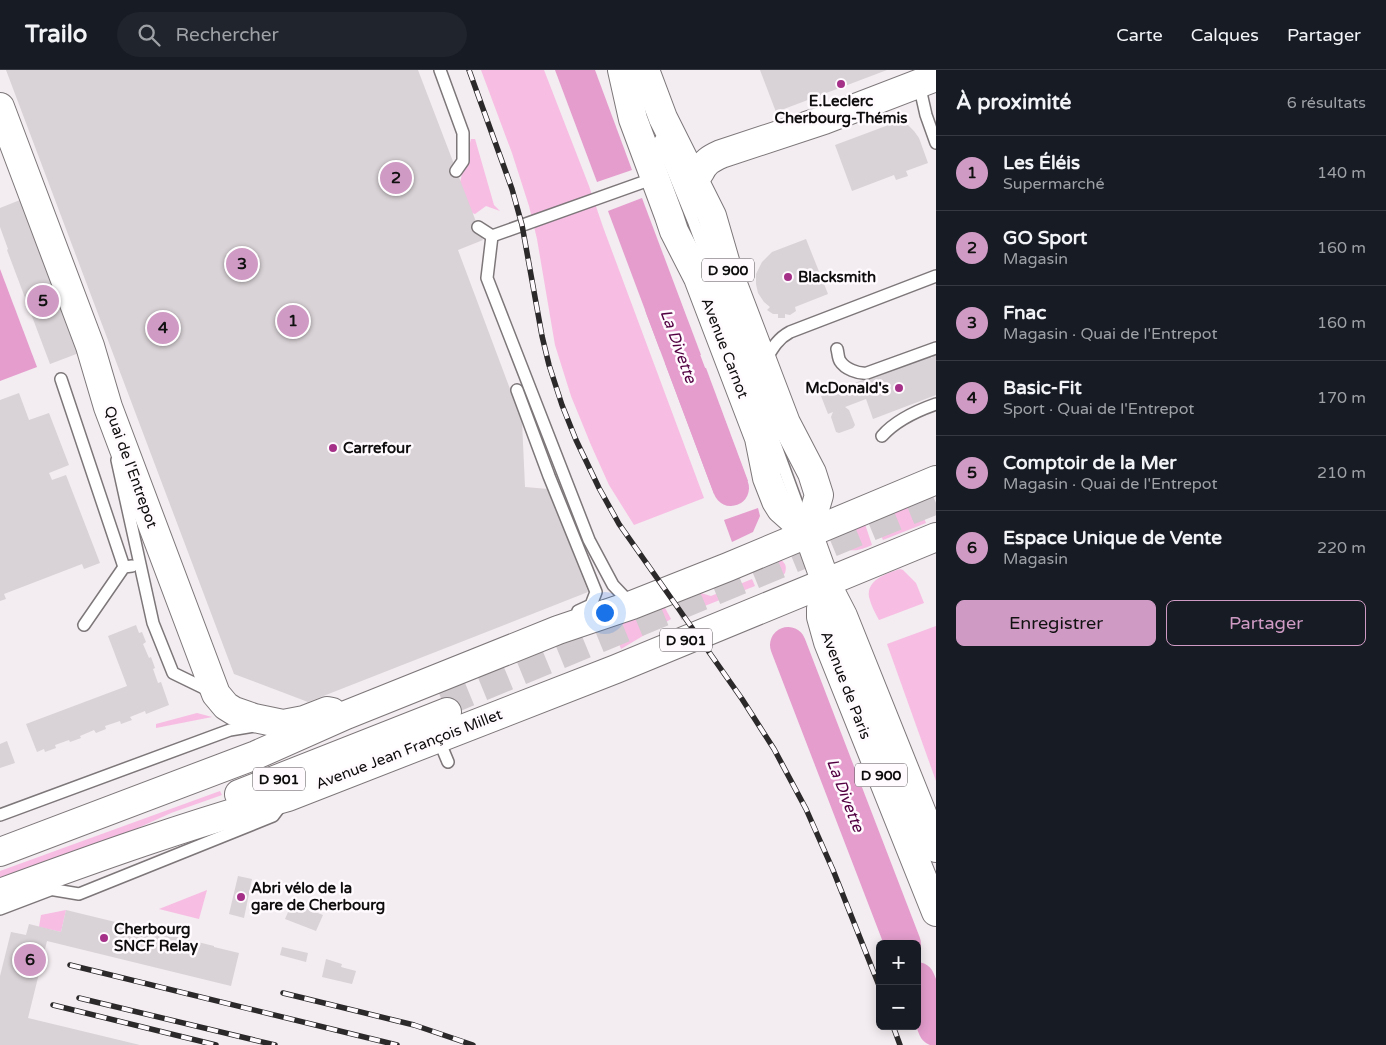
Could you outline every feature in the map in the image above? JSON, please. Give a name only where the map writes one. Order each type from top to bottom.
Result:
[{"type":"main road","name":"Avenue Carnot","points":[[622,70],[633,119],[670,179],[674,231],[698,278],[759,438],[767,478],[776,501],[781,509],[808,534]]},
{"type":"main road","name":"D 900","points":[[645,70],[663,118],[670,179],[715,225],[728,271],[786,423],[812,473],[818,495],[808,534],[823,572]]},
{"type":"main road","points":[[670,179],[716,175],[741,165],[824,120],[927,80]]},
{"type":"main road","name":"Quai de l'Entrepot","points":[[0,107],[9,149],[90,346],[115,425],[216,694],[226,706],[234,711],[254,718],[283,724],[304,720],[327,711],[346,715]]},
{"type":"main road","name":"D 901","points":[[0,852],[256,755],[346,715],[558,630],[632,605],[728,567],[936,480]]},
{"type":"main road","name":"D 901","points":[[823,572],[936,537]]},
{"type":"main road","points":[[616,669],[656,634],[818,565],[823,572]]},
{"type":"main road","name":"Avenue Jean François Millet","points":[[10,889],[237,811],[443,750],[616,669],[797,594],[823,572]]},
{"type":"main road","name":"Avenue de Paris","points":[[823,572],[843,616],[936,848]]},
{"type":"main road","name":"Avenue de Paris","points":[[823,572],[821,617],[828,642],[936,912]]},
{"type":"main road","name":"D 901","points":[[114,852],[142,832],[445,708],[283,762],[256,755]]},
{"type":"lane","points":[[440,70],[463,133],[463,161],[456,170]]},
{"type":"lane","points":[[634,70],[670,179],[694,223],[808,534]]},
{"type":"lane","points":[[927,80],[926,115],[936,144]]},
{"type":"lane","points":[[492,236],[592,201],[670,179]]},
{"type":"lane","points":[[670,179],[694,223]]},
{"type":"lane","points":[[478,227],[492,236]]},
{"type":"lane","points":[[492,236],[487,278],[589,540],[613,585],[632,605]]},
{"type":"lane","points":[[764,365],[776,342],[783,336],[809,324],[936,276]]},
{"type":"lane","points":[[837,349],[840,362],[860,374],[936,348]]},
{"type":"lane","points":[[61,379],[124,567]]},
{"type":"lane","points":[[517,390],[549,476],[596,592],[591,605],[573,614],[558,630]]},
{"type":"lane","points":[[882,436],[897,422],[936,404]]},
{"type":"lane","points":[[115,425],[117,465],[153,623],[173,673],[216,694]]},
{"type":"lane","points":[[124,567],[140,566]]},
{"type":"lane","points":[[84,625],[124,567]]},
{"type":"lane","points":[[0,815],[230,730],[283,724]]},
{"type":"lane","points":[[10,889],[52,889],[79,894],[273,816],[288,797]]},
{"type":"lane","points":[[0,908],[52,889]]},
{"type":"shaded area","points":[[481,70],[544,70],[589,186],[704,498],[634,525],[609,485],[571,396],[555,345],[537,239],[529,206],[512,153]]},
{"type":"shaded area","points":[[471,139],[475,139],[494,205],[500,211],[486,206],[475,214],[472,213],[460,182]]},
{"type":"shaded area","points":[[916,500],[926,523],[883,540],[873,517]]},
{"type":"shaded area","points":[[864,521],[872,545],[856,550],[847,549],[844,546],[843,533]]},
{"type":"shaded area","points":[[779,559],[785,565],[785,573],[781,578],[768,583],[760,564]]},
{"type":"shaded area","points":[[900,569],[916,583],[924,603],[879,620],[869,597],[871,586],[878,578]]},
{"type":"shaded area","points":[[752,579],[755,586],[687,613],[677,598],[694,591],[711,596]]},
{"type":"shaded area","points":[[663,604],[671,619],[621,649],[612,625]]},
{"type":"shaded area","points":[[936,626],[936,781],[887,644]]},
{"type":"shaded area","points":[[197,713],[212,717],[156,728],[156,724]]},
{"type":"shaded area","points":[[220,791],[222,795],[171,813],[118,837],[0,880],[0,871]]},
{"type":"shaded area","points":[[207,890],[199,919],[159,909]]},
{"type":"shaded area","points":[[66,910],[61,932],[39,927],[41,915]]},
{"type":"water","points":[[555,70],[595,70],[632,170],[597,182]]},
{"type":"water","points":[[642,198],[701,355],[660,350],[608,211]]},
{"type":"water","points":[[0,269],[37,367],[0,381]]},
{"type":"water","points":[[665,363],[706,368],[748,481],[714,494]]},
{"type":"water","points":[[758,508],[760,516],[753,532],[732,542],[724,520]]},
{"type":"building","points":[[6,70],[418,70],[483,240],[458,250],[522,421],[525,487],[548,489],[588,592],[308,702],[234,674]]},
{"type":"building","points":[[760,70],[887,70],[776,112]]},
{"type":"building","points":[[894,123],[908,125],[914,131],[919,138],[928,163],[906,171],[908,176],[896,180],[894,175],[852,191],[835,145]]},
{"type":"building","points":[[20,200],[79,353],[50,364],[0,227],[0,208]]},
{"type":"building","name":"Blacksmith","points":[[806,239],[828,294],[795,307],[796,311],[790,315],[785,314],[785,318],[778,318],[778,314],[773,314],[767,310],[770,307],[758,293],[756,274],[762,262],[772,252]]},
{"type":"building","name":"McDonald's","points":[[930,354],[931,358],[936,354],[936,395],[873,419],[866,399],[845,407],[849,410],[855,425],[853,428],[839,433],[836,432],[831,417],[833,412],[828,414],[821,396]]},
{"type":"building","points":[[19,393],[29,420],[49,413],[69,465],[49,473],[52,480],[66,475],[100,563],[84,569],[82,564],[4,594],[6,599],[0,601],[0,400]]},
{"type":"building","points":[[136,625],[139,633],[142,632],[146,642],[143,644],[149,658],[151,657],[158,683],[161,682],[169,705],[146,714],[145,711],[130,717],[132,720],[121,724],[120,721],[105,726],[106,729],[96,733],[94,730],[80,736],[81,738],[55,745],[56,748],[45,752],[44,749],[37,752],[26,724],[127,686],[108,636]]},
{"type":"building","points":[[7,741],[15,763],[0,768],[0,744]]},
{"type":"building","name":"Abri vélo de la gare de Cherbourg","points":[[238,876],[252,879],[244,918],[229,914]]},
{"type":"building","points":[[292,903],[323,915],[316,931],[285,919]]},
{"type":"building","points":[[66,910],[239,953],[231,986],[47,941],[28,1018],[140,1045],[0,1045],[0,976],[11,932],[26,935],[29,924],[61,932]]},
{"type":"building","points":[[282,947],[308,953],[306,962],[280,955]]},
{"type":"building","points":[[326,959],[342,964],[341,967],[356,971],[352,984],[322,977]]},
{"type":"waterway","name":"La Divette","points":[[663,307],[731,488]]},
{"type":"waterway","name":"La Divette","points":[[788,645],[901,940]]},
{"type":"waterway","name":"La Divette","points":[[919,985],[936,1028]]},
{"type":"tunnel","points":[[443,703],[936,500]]},
{"type":"railway","points":[[469,70],[512,189],[522,225],[549,365],[576,440],[619,524],[742,699],[774,749],[806,809],[833,870],[879,985]]},
{"type":"railway","points":[[70,965],[397,1045]]},
{"type":"railway","points":[[283,993],[414,1025],[473,1045]]},
{"type":"railway","points":[[79,998],[275,1045]]},
{"type":"railway","points":[[53,1005],[216,1045]]},
{"type":"railway","points":[[894,1030],[900,1045]]},
{"type":"place","name":"E.Leclerc Cherbourg-Thémis","points":[[841,84]]},
{"type":"place","name":"GO Sport","points":[[396,178]]},
{"type":"place","name":"Fnac","points":[[242,264]]},
{"type":"place","name":"Blacksmith","points":[[788,277]]},
{"type":"place","name":"Comptoir de la Mer","points":[[43,301]]},
{"type":"place","name":"Les Éléis","points":[[293,321]]},
{"type":"place","name":"Basic-Fit","points":[[163,328]]},
{"type":"place","name":"McDonald's","points":[[899,388]]},
{"type":"place","name":"Carrefour","points":[[333,448]]},
{"type":"place","name":"Abri vélo de la gare de Cherbourg","points":[[241,897]]},
{"type":"place","name":"Cherbourg SNCF Relay","points":[[104,938]]},
{"type":"place","name":"Espace Unique de Vente","points":[[30,960]]}]
